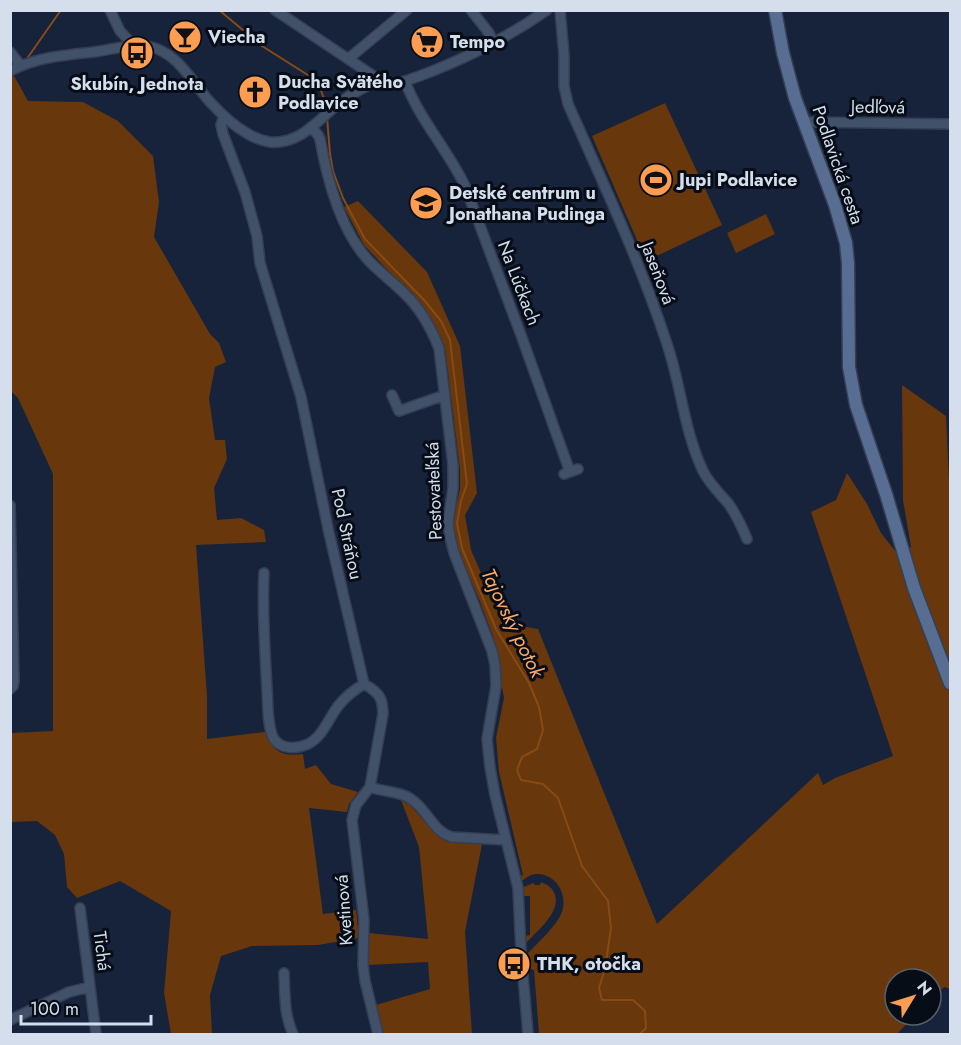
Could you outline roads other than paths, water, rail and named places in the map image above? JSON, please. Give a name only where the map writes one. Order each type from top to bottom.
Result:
[{"type":"main road","name":"Podlavická cesta","points":[[775,10],[795,98],[835,205],[846,243],[849,366],[856,405],[914,588],[951,683]]},
{"type":"street","points":[[111,10],[120,31],[133,45]]},
{"type":"street","points":[[275,10],[381,81],[391,84],[466,58],[494,44],[547,10]]},
{"type":"street","points":[[348,59],[407,10]]},
{"type":"street","points":[[471,10],[489,33],[494,44]]},
{"type":"street","name":"Jaseňová","points":[[560,10],[564,86],[568,104],[617,213],[663,332],[676,372],[690,436],[702,470],[729,505],[747,539]]},
{"type":"street","points":[[10,71],[49,57],[133,45],[147,46],[175,58],[224,116],[241,130],[267,142],[289,140],[302,135],[352,94],[381,81]]},
{"type":"street","points":[[10,52],[21,66]]},
{"type":"street","name":"Na Lúčkach","points":[[405,81],[411,96],[465,186],[571,471]]},
{"type":"street","name":"Pod Stráňou","points":[[224,116],[221,125],[223,134],[245,192],[257,236],[260,263],[301,397],[329,534],[364,684]]},
{"type":"street","name":"Jedľová","points":[[805,122],[951,124]]},
{"type":"street","name":"Pestovateľská","points":[[311,127],[320,139],[330,187],[351,234],[370,262],[406,295],[420,312],[439,348],[453,465],[453,488],[448,523],[450,537],[492,651],[495,665],[496,686],[488,739],[490,767],[518,888],[528,1035]]},
{"type":"street","points":[[392,394],[400,412],[445,395]]},
{"type":"street","points":[[10,506],[14,681],[10,689]]},
{"type":"street","points":[[264,573],[263,618],[270,729],[274,739],[290,748],[310,743],[318,736],[340,703],[364,684]]},
{"type":"street","name":"Kvetinová","points":[[364,684],[372,689],[383,703],[370,787],[356,806],[352,820],[364,920],[364,973],[378,1035]]},
{"type":"street","points":[[370,787],[410,798],[445,835],[506,840]]},
{"type":"street","name":"Tichá","points":[[80,908],[96,1035]]},
{"type":"street","points":[[284,973],[286,1008],[292,1035]]},
{"type":"street","points":[[10,1020],[69,992],[90,987]]},
{"type":"waterway","points":[[26,60],[61,10]]},
{"type":"waterway","name":"Tajovský potok","points":[[219,10],[262,46],[311,77],[320,88],[326,111]]},
{"type":"waterway","name":"Tajovský potok","points":[[327,117],[333,171],[343,198],[365,239],[424,300],[441,321],[450,340],[467,484],[457,523],[462,548],[496,629],[529,683],[539,707],[543,730],[537,749],[522,757],[517,770],[521,780],[543,784],[558,798],[582,866],[608,901],[611,928],[605,969],[599,988],[602,1000],[633,1000],[645,1011],[646,1028],[640,1034]]},
{"type":"place","name":"Viecha","points":[[185,37]]},
{"type":"place","name":"Tempo","points":[[427,42]]},
{"type":"place","name":"Skubín, Jednota","points":[[137,53]]},
{"type":"place","name":"Ducha Svätého Podlavice","points":[[255,92]]},
{"type":"place","name":"Jupi Podlavice","points":[[656,180]]},
{"type":"place","name":"Detské centrum u Jonathana Pudinga","points":[[426,203]]},
{"type":"place","name":"THK, otočka","points":[[514,964]]}]
